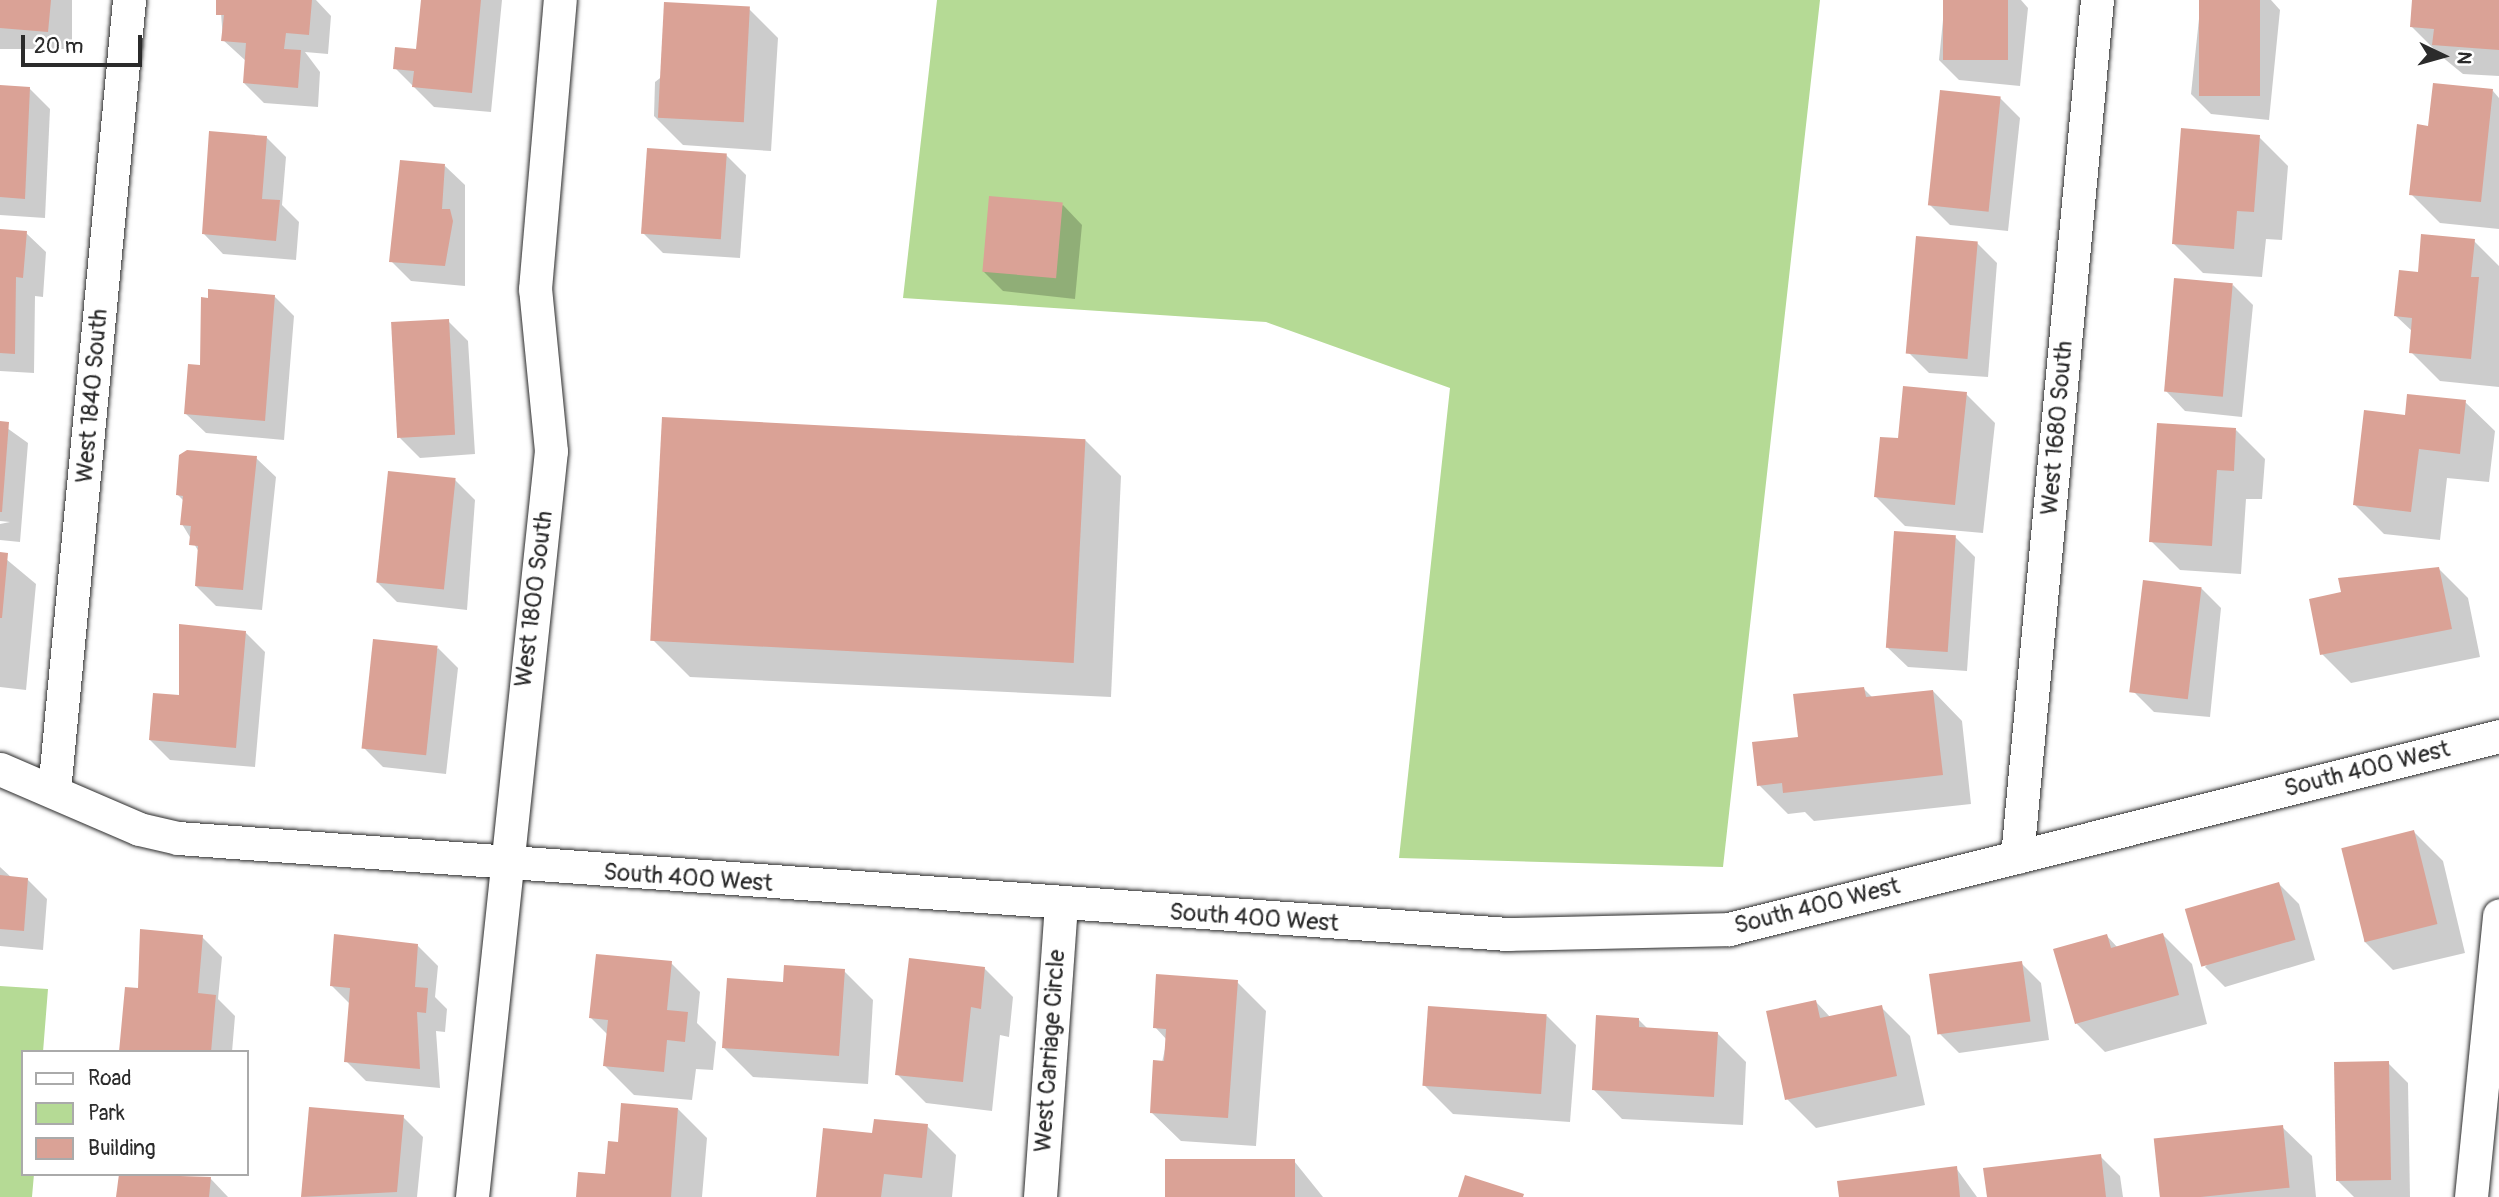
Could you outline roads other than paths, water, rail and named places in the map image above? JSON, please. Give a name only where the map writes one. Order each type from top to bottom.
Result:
[{"type":"street","name":"West 1840 South","points":[[54,791],[130,0]]},
{"type":"street","name":"West 1800 South","points":[[472,1197],[503,865],[551,451],[535,289],[560,0]]},
{"type":"street","name":"West 1680 South","points":[[2017,857],[2097,0]]},
{"type":"street","name":"South 400 West","points":[[0,769],[139,829],[178,838],[1061,906],[1509,934],[1729,929],[2499,736]]},
{"type":"street","name":"West Carriage Circle","points":[[1040,1197],[1061,906]]},
{"type":"street","points":[[2472,1197],[2499,915]]}]
